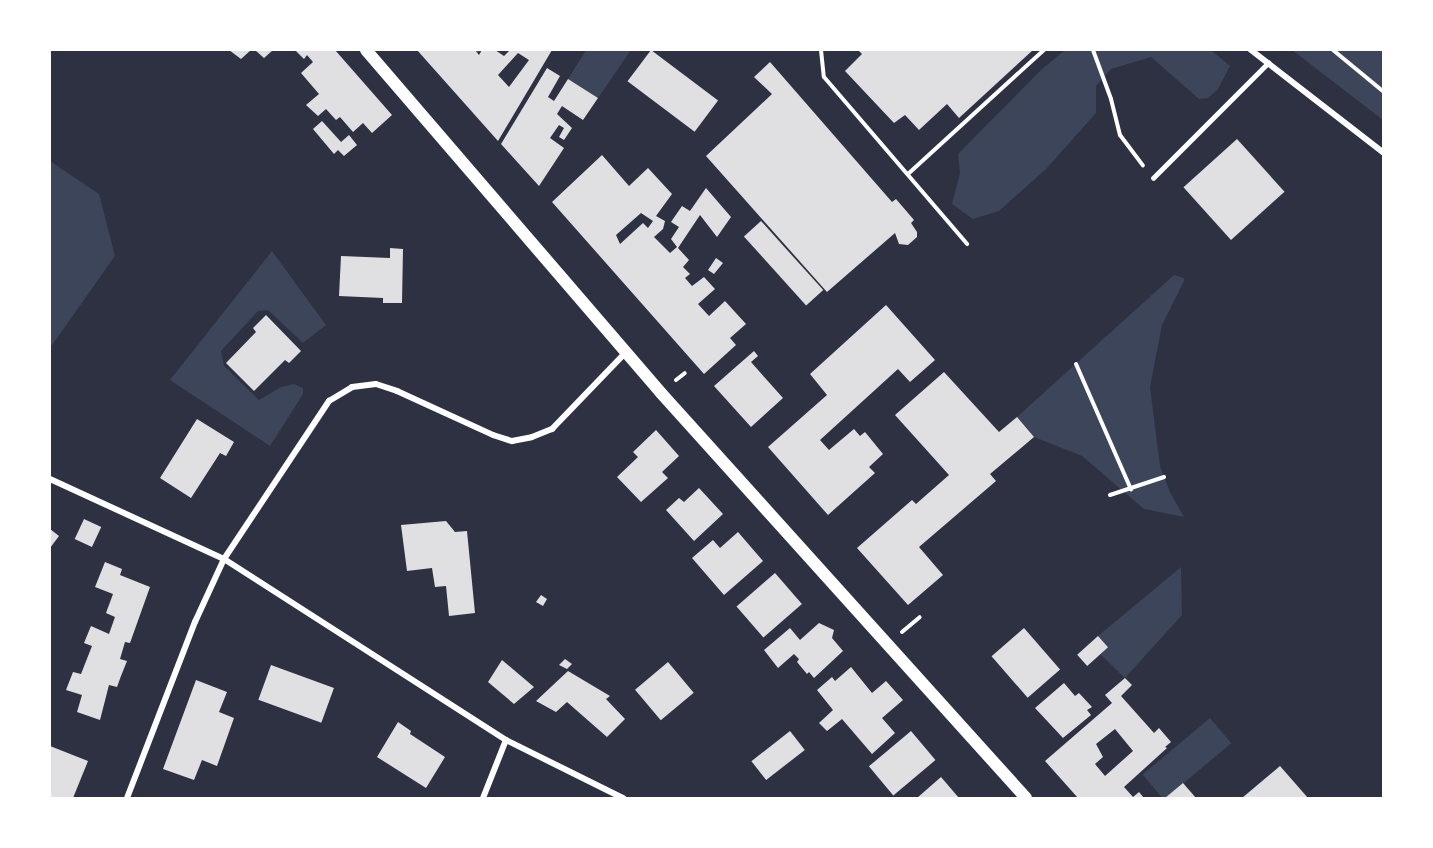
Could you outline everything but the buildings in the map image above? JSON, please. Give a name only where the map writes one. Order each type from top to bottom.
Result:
[{"type":"main road","points":[[366,50],[626,351],[1026,798]]},
{"type":"street","points":[[1251,50],[1383,153]]},
{"type":"street","points":[[127,798],[195,622],[224,559],[329,401],[352,387],[376,384],[397,391],[493,435],[512,441],[532,437],[552,429],[626,351]]},
{"type":"street","points":[[50,479],[224,559],[506,740],[622,798]]},
{"type":"street","points":[[483,798],[506,740]]},
{"type":"lane","points":[[1153,178],[1269,63]]},
{"type":"path","points":[[821,50],[824,77],[967,244]]},
{"type":"path","points":[[907,175],[1044,50]]},
{"type":"path","points":[[1093,50],[1111,99],[1120,135],[1153,178]]},
{"type":"path","points":[[1333,50],[1383,92]]},
{"type":"path","points":[[1076,364],[1131,489]]},
{"type":"path","points":[[1110,495],[1164,477]]},
{"type":"shaded area","points":[[586,50],[631,50],[598,98],[568,79]]},
{"type":"shaded area","points":[[1065,50],[1211,50],[1230,66],[1218,89],[1208,98],[1199,99],[1151,57],[1111,69],[1096,86],[1096,113],[1046,169],[999,211],[973,219],[952,204],[960,173],[958,154],[1041,70]]},
{"type":"shaded area","points":[[1292,50],[1383,50],[1383,120]]},
{"type":"shaded area","points":[[50,161],[99,194],[115,256],[50,348]]},
{"type":"shaded area","points":[[272,251],[326,325],[303,343],[268,310],[258,311],[221,351],[224,366],[259,400],[281,387],[294,384],[303,388],[303,394],[270,446],[170,380]]},
{"type":"shaded area","points":[[1174,275],[1184,278],[1184,281],[1162,325],[1150,387],[1160,466],[1170,492],[1184,517],[1144,509],[1082,456],[1034,437],[1017,417]]},
{"type":"shaded area","points":[[1181,567],[1182,615],[1125,678],[1100,654],[1108,647],[1098,636]]},
{"type":"shaded area","points":[[1210,718],[1231,743],[1166,798],[1162,798],[1143,775]]}]
